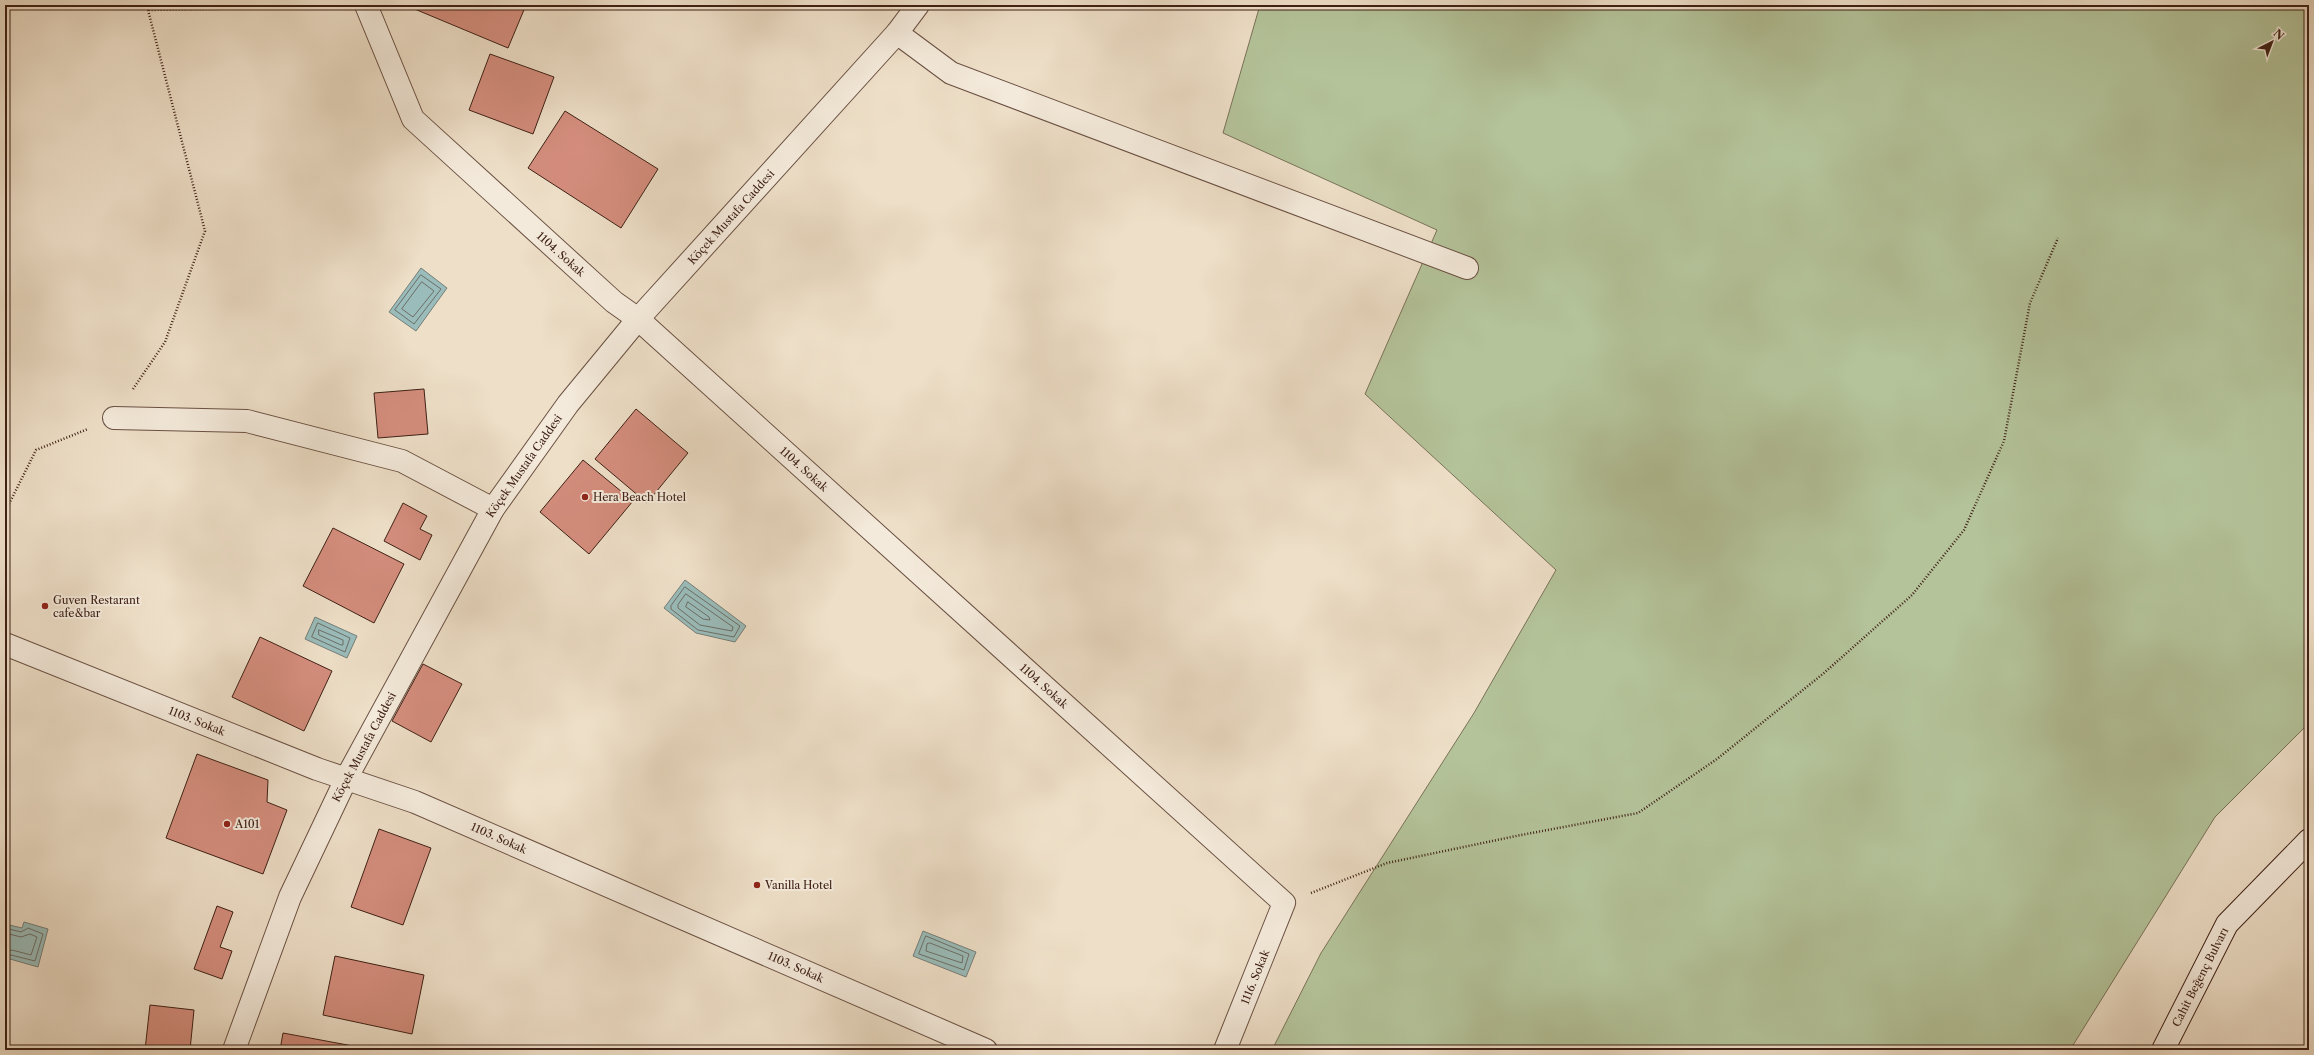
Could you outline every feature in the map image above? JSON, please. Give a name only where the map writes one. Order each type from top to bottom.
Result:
[{"type":"street","name":"Köçek Mustafa Caddesi","points":[[234,1050],[290,897],[347,777],[493,509],[568,404],[638,319],[897,33],[918,5]]},
{"type":"street","name":"1104. Sokak","points":[[366,6],[413,119],[614,302],[638,319],[1284,903]]},
{"type":"street","points":[[897,33],[951,73],[1468,268]]},
{"type":"street","points":[[114,418],[247,420],[402,461],[493,509]]},
{"type":"street","name":"1103. Sokak","points":[[5,644],[317,769],[347,777],[415,802],[986,1050]]},
{"type":"street","name":"Cahit Beğenç Bulvarı","points":[[2163,1050],[2227,924],[2309,840]]},
{"type":"street","name":"1116. Sokak","points":[[1225,1050],[1284,903]]},
{"type":"path","points":[[5,512],[36,450],[114,418],[165,342],[205,232],[148,10],[150,5]]},
{"type":"path","points":[[148,10],[366,6]]},
{"type":"path","points":[[1284,903],[1387,864],[1521,835],[1638,813],[1716,759],[1824,673],[1912,595],[1964,530],[2004,441],[2030,303],[2058,238]]},
{"type":"green space","points":[[1260,5],[2309,5],[2309,723],[2215,817],[2070,1050],[1272,1050],[1321,953],[1474,713],[1556,570],[1365,394],[1437,230],[1223,133]]},
{"type":"water","points":[[421,268],[447,288],[416,331],[389,312]]},
{"type":"water","points":[[685,580],[746,626],[735,642],[696,633],[664,608]]},
{"type":"water","points":[[315,617],[357,636],[347,658],[305,639]]},
{"type":"water","points":[[24,922],[48,929],[38,967],[10,959],[7,966],[5,966],[5,924],[22,928]]},
{"type":"water","points":[[923,931],[976,952],[966,977],[913,956]]},
{"type":"building","points":[[405,5],[526,5],[508,48]]},
{"type":"building","points":[[490,54],[554,77],[533,134],[469,110]]},
{"type":"building","points":[[565,111],[658,169],[621,228],[528,168]]},
{"type":"building","points":[[424,389],[428,434],[378,438],[374,393]]},
{"type":"building","points":[[636,409],[688,453],[647,503],[595,459]]},
{"type":"building","points":[[583,460],[633,501],[589,554],[540,512]]},
{"type":"building","points":[[403,503],[427,516],[420,529],[432,535],[420,560],[384,541]]},
{"type":"building","points":[[333,528],[404,564],[374,623],[303,586]]},
{"type":"building","points":[[260,637],[332,671],[304,731],[232,697]]},
{"type":"building","points":[[423,664],[462,684],[431,742],[392,721]]},
{"type":"building","name":"A101","points":[[197,754],[268,780],[267,802],[287,810],[263,874],[166,838]]},
{"type":"building","points":[[379,829],[431,848],[403,925],[351,907]]},
{"type":"building","points":[[217,906],[233,912],[220,947],[232,951],[222,979],[194,969]]},
{"type":"building","points":[[335,956],[424,975],[412,1034],[323,1015]]},
{"type":"building","points":[[150,1005],[194,1010],[190,1050],[145,1050]]},
{"type":"building","points":[[283,1033],[353,1046],[353,1050],[280,1050]]},
{"type":"place","name":"Hera Beach Hotel","points":[[585,497]]},
{"type":"place","name":"Guven Restarant cafe&bar","points":[[45,606]]},
{"type":"place","name":"A101","points":[[227,824]]},
{"type":"place","name":"Vanilla Hotel","points":[[757,885]]}]
